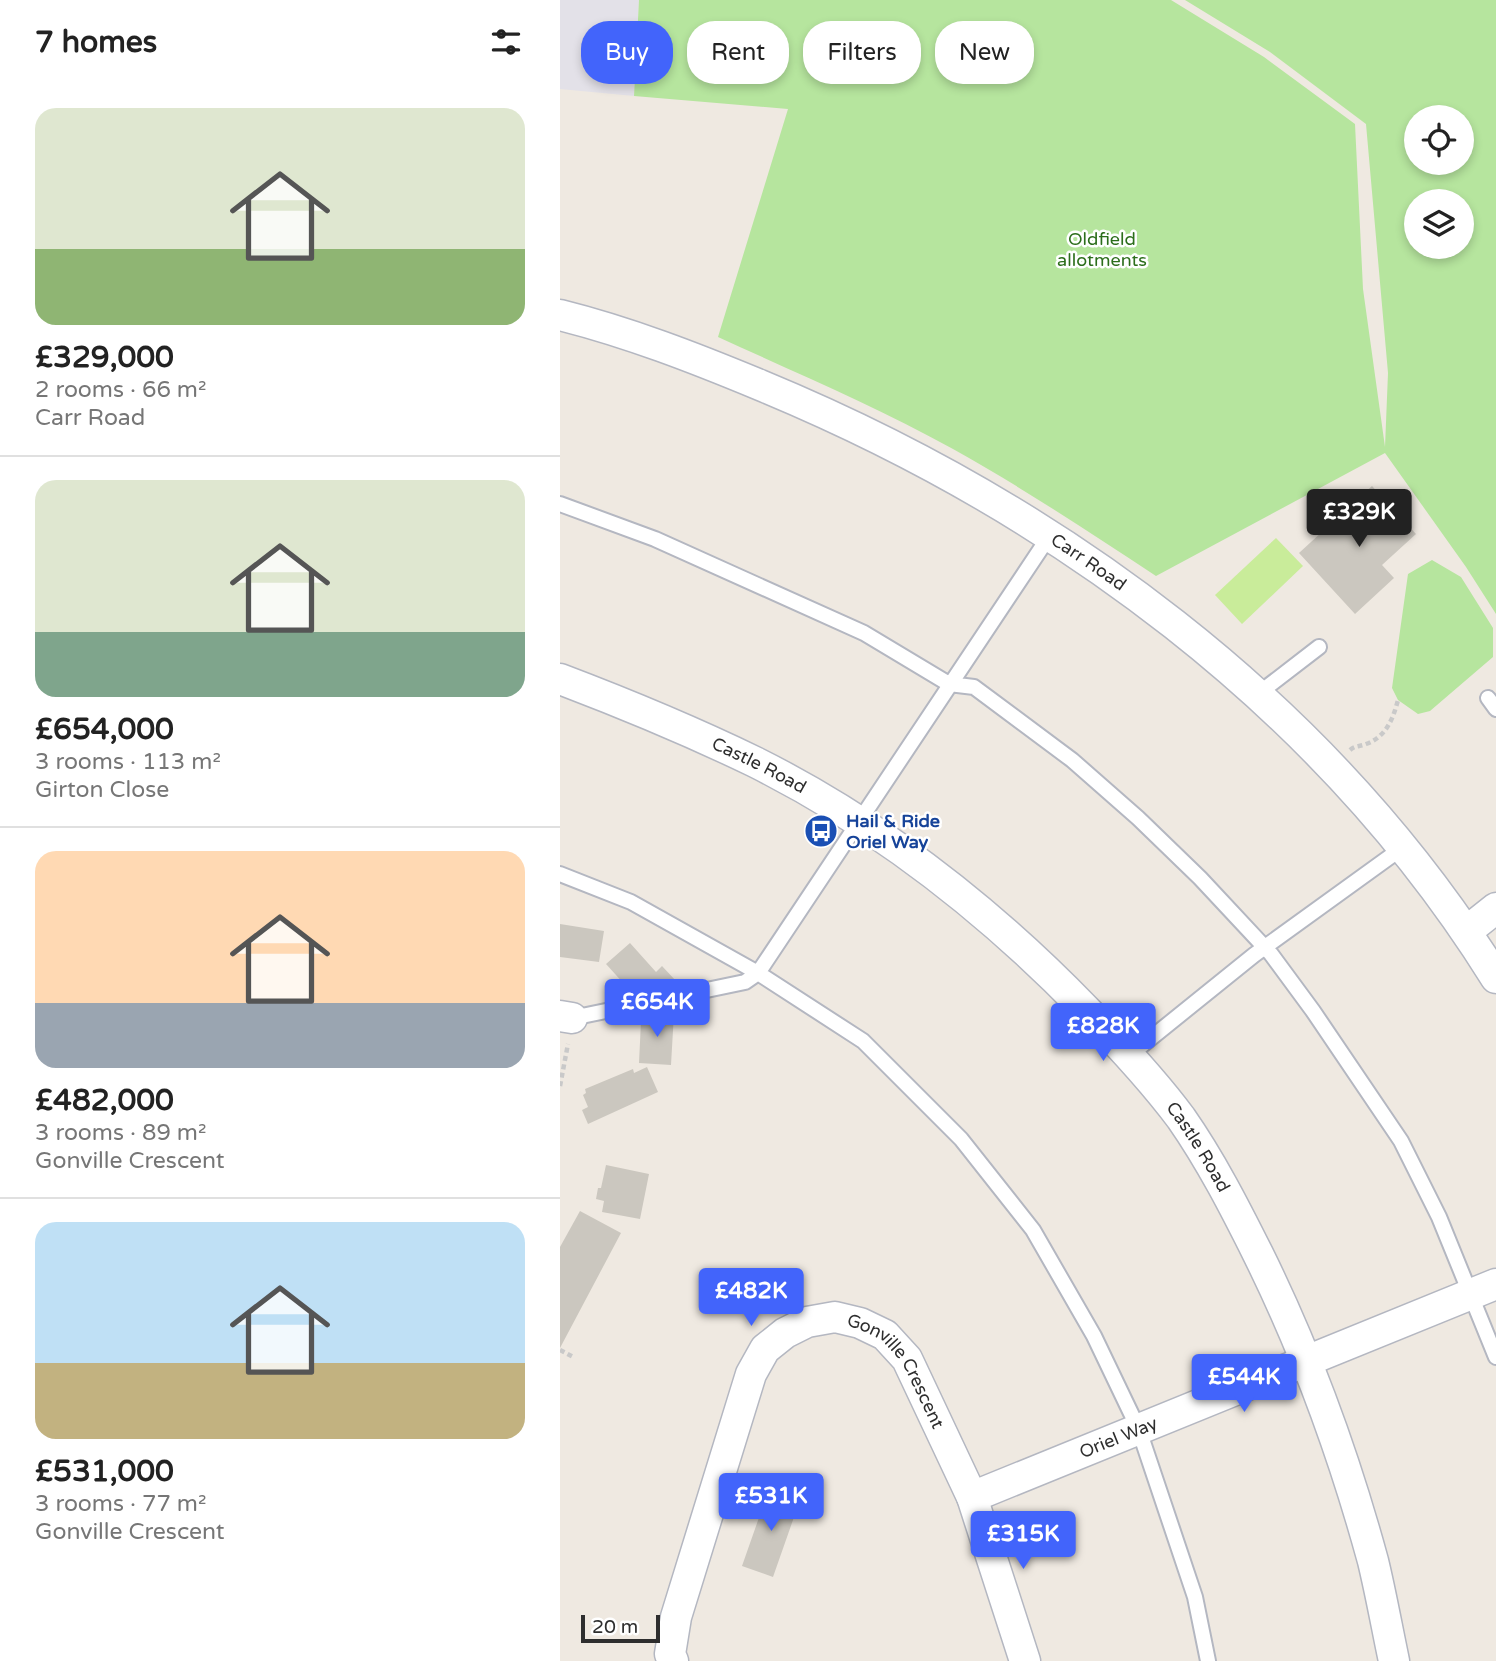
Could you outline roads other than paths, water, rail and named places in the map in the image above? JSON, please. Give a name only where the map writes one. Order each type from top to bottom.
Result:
[{"type":"street","name":"Carr Road","points":[[560,315],[589,322],[699,360],[816,408],[975,488],[1050,534],[1192,637],[1258,694],[1331,766],[1402,848],[1467,931],[1496,978]]},
{"type":"street","name":"Castle Road","points":[[560,679],[644,711],[756,763],[858,821],[925,866],[992,920],[1058,980],[1130,1055],[1181,1119],[1230,1196],[1308,1361],[1345,1464],[1374,1565],[1394,1661]]},
{"type":"street","points":[[1467,931],[1496,908]]},
{"type":"street","name":"Oriel Way","points":[[972,1497],[1484,1289]]},
{"type":"street","name":"Gonville Crescent","points":[[673,1661],[670,1654],[676,1617],[751,1374],[765,1349],[785,1333],[807,1322],[835,1317],[860,1322],[885,1335],[907,1359],[972,1497],[1025,1661]]},
{"type":"lane","points":[[560,504],[655,539],[864,633],[949,684],[974,687],[1072,760],[1138,818],[1200,878],[1265,948],[1313,1011],[1401,1141],[1438,1217],[1484,1289],[1496,1356]]},
{"type":"lane","points":[[566,1017],[745,982],[758,973],[1050,534]]},
{"type":"lane","points":[[1258,694],[1319,647]]},
{"type":"lane","points":[[1130,1055],[1265,948],[1402,848]]},
{"type":"lane","points":[[560,874],[631,902],[758,973],[863,1041],[961,1139],[1033,1230],[1094,1336],[1139,1430],[1195,1597],[1208,1661]]},
{"type":"place","name":"Hail & Ride Oriel Way","points":[[821,831]]},
{"type":"park label","name":"Oldfield allotments","points":[[1102,249]]}]
